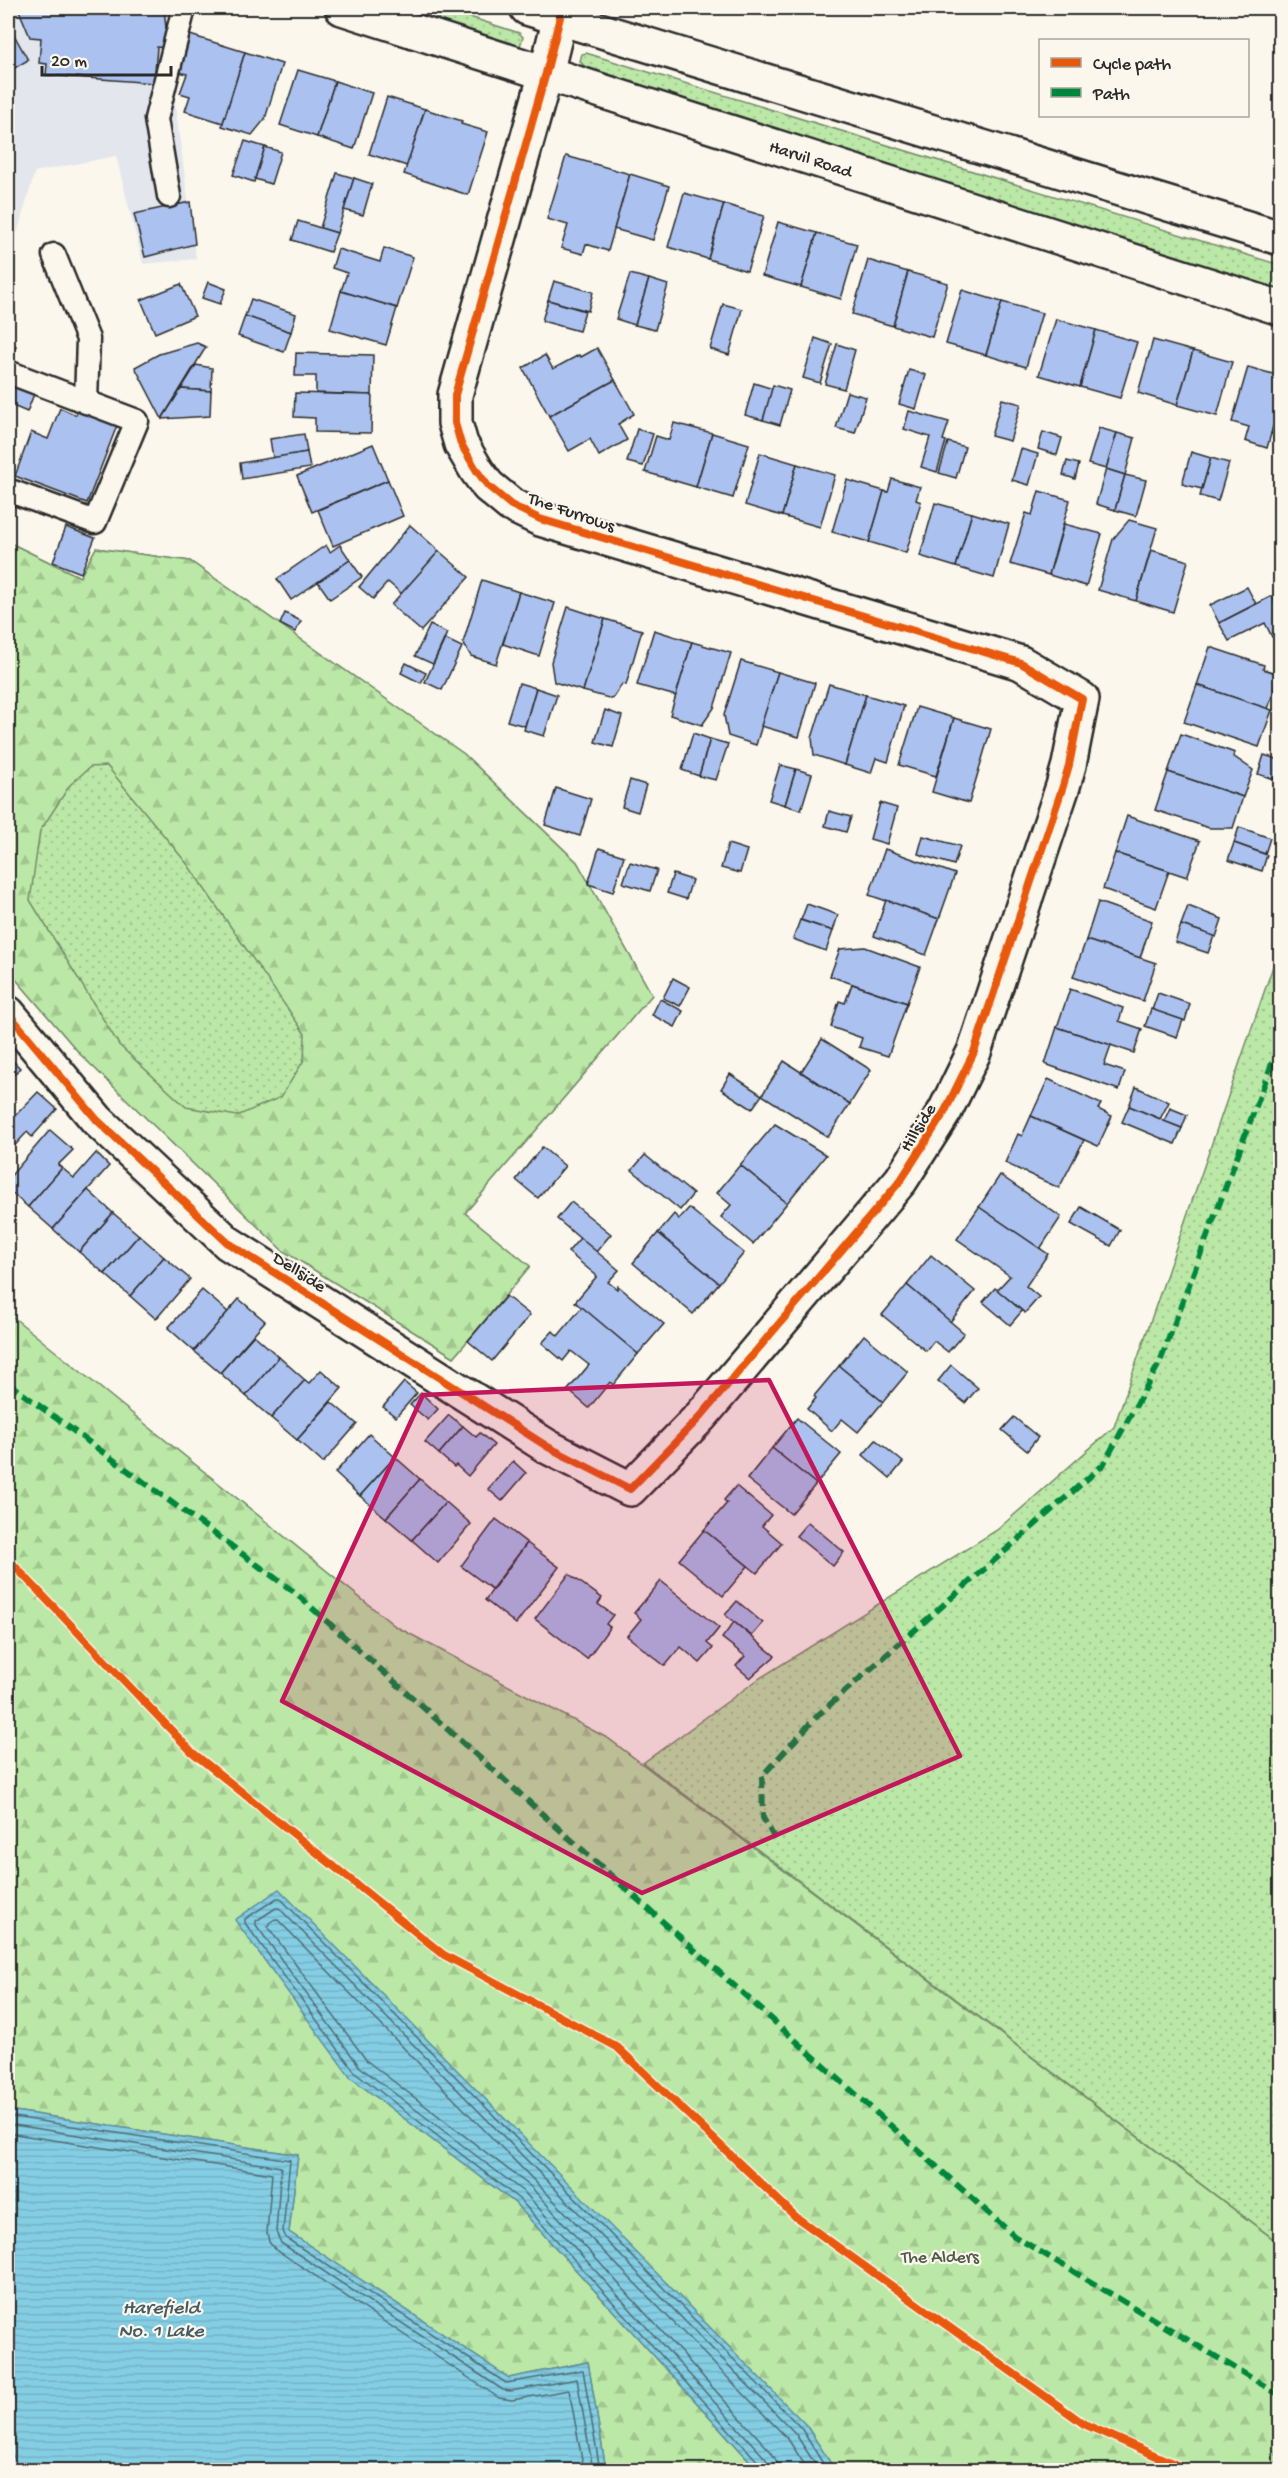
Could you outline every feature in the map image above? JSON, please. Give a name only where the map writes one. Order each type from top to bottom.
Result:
[{"type":"street","name":"Harvil Road","points":[[342,8],[1281,308]]},
{"type":"street","points":[[526,8],[1281,238]]},
{"type":"street","name":"The Furrows","points":[[560,18],[455,395],[455,423],[461,444],[488,486],[511,506],[540,519],[1021,663],[1082,699]]},
{"type":"street","name":"Hillside","points":[[630,1489],[707,1408],[901,1180],[945,1111],[974,1052],[1070,765],[1082,699]]},
{"type":"street","name":"Dellside","points":[[8,1013],[98,1120],[228,1243],[548,1447],[630,1489]]},
{"type":"lane","points":[[169,196],[156,119],[184,8]]},
{"type":"lane","points":[[54,255],[88,339],[86,402]]},
{"type":"lane","points":[[8,372],[137,421],[95,522],[13,492]]},
{"type":"highlighted area","points":[[769,1380],[960,1756],[642,1893],[282,1701],[423,1395]]},
{"type":"shaded area","points":[[8,8],[197,8],[173,88],[196,259],[143,264],[116,156],[35,172],[8,265]]},
{"type":"green space","points":[[445,9],[519,33],[523,37],[520,46],[438,22],[439,12]]},
{"type":"green space","points":[[586,53],[1280,265],[1280,289],[885,166],[584,66],[580,61],[582,54]]},
{"type":"green space","points":[[8,542],[80,577],[96,548],[190,561],[464,754],[577,862],[652,995],[465,1213],[530,1266],[454,1357],[282,1250],[81,1055],[8,970]]},
{"type":"green space","points":[[8,542],[80,577],[96,548],[190,561],[464,754],[577,862],[652,995],[465,1213],[530,1266],[454,1357],[282,1250],[81,1055],[8,970]],"holes":[[[107,766],[188,865],[305,1034],[304,1060],[281,1097],[237,1116],[186,1107],[119,1045],[30,900],[40,831],[70,785],[90,767]]]},
{"type":"green space","points":[[1280,946],[1280,2244],[643,1763],[760,1678],[997,1530],[1114,1427]]},
{"type":"green space","name":"The Alders","points":[[8,1313],[395,1626],[609,1739],[1280,2244],[1280,2470],[835,2470],[806,2425],[350,2077],[515,2203],[758,2470],[606,2470],[588,2362],[509,2378],[289,2232],[298,2155],[8,2110]]},
{"type":"water","points":[[279,1889],[806,2425],[835,2470],[758,2470],[515,2203],[350,2077],[235,1920]]},
{"type":"water","name":"Harefield No. 1 Lake","points":[[8,2110],[298,2155],[289,2232],[509,2378],[588,2362],[606,2470],[19,2470],[8,2446]]},
{"type":"building","points":[[18,8],[164,8],[168,48],[157,47],[154,83],[46,75],[47,64],[39,63],[41,38],[30,37]]},
{"type":"building","points":[[8,24],[28,60],[8,72]]},
{"type":"building","points":[[190,35],[245,52],[223,123],[185,111],[190,96],[180,93],[187,74],[179,72]]},
{"type":"building","points":[[245,52],[282,64],[265,119],[252,135],[222,126]]},
{"type":"building","points":[[298,70],[335,81],[317,137],[280,125]]},
{"type":"building","points":[[335,81],[372,93],[354,149],[317,137]]},
{"type":"building","points":[[387,97],[425,109],[407,166],[369,154]]},
{"type":"building","points":[[425,109],[488,132],[468,195],[404,174]]},
{"type":"building","points":[[245,141],[265,147],[254,182],[233,175]]},
{"type":"building","points":[[265,147],[281,152],[271,184],[255,179]]},
{"type":"building","points":[[566,156],[630,174],[608,251],[586,244],[583,254],[561,248],[568,225],[547,219]]},
{"type":"building","points":[[337,173],[354,178],[337,233],[320,228]]},
{"type":"building","points":[[630,174],[669,186],[653,240],[614,229]]},
{"type":"building","points":[[354,178],[372,184],[363,215],[344,210]]},
{"type":"building","points":[[684,193],[724,204],[708,259],[668,247]]},
{"type":"building","points":[[190,202],[195,244],[145,257],[134,214]]},
{"type":"building","points":[[724,204],[764,216],[747,271],[708,259]]},
{"type":"building","points":[[298,221],[337,233],[330,252],[292,240]]},
{"type":"building","points":[[778,222],[817,233],[801,287],[762,276]]},
{"type":"building","points":[[817,233],[857,244],[841,299],[801,287]]},
{"type":"building","points":[[384,248],[413,257],[397,308],[341,291],[347,273],[332,268],[338,249],[380,262]]},
{"type":"building","points":[[868,260],[908,272],[893,326],[852,314]]},
{"type":"building","points":[[908,272],[948,283],[932,337],[893,326]]},
{"type":"building","points":[[630,274],[649,279],[635,325],[616,319]]},
{"type":"building","points":[[649,279],[668,285],[655,330],[635,325]]},
{"type":"building","points":[[554,281],[593,292],[588,311],[548,300]]},
{"type":"building","points":[[208,282],[226,289],[220,304],[202,298]]},
{"type":"building","points":[[181,284],[195,316],[155,333],[141,300]]},
{"type":"building","points":[[962,290],[1002,302],[986,355],[946,344]]},
{"type":"building","points":[[341,291],[397,308],[386,345],[330,329]]},
{"type":"building","points":[[251,299],[296,314],[291,332],[245,316]]},
{"type":"building","points":[[548,300],[585,311],[579,331],[542,321]]},
{"type":"building","points":[[1002,302],[1042,313],[1026,367],[986,355]]},
{"type":"building","points":[[723,304],[742,309],[729,355],[710,349]]},
{"type":"building","points":[[245,316],[291,332],[284,352],[238,336]]},
{"type":"building","points":[[1056,319],[1096,330],[1080,387],[1039,375]]},
{"type":"building","points":[[1096,330],[1137,342],[1120,398],[1080,387]]},
{"type":"building","points":[[815,338],[832,344],[820,383],[803,378]]},
{"type":"building","points":[[1153,340],[1193,351],[1177,405],[1138,393]]},
{"type":"building","points":[[8,343],[16,346],[10,361],[8,360]]},
{"type":"building","points":[[197,343],[206,347],[162,419],[135,367],[159,354]]},
{"type":"building","points":[[837,344],[855,350],[844,389],[825,384]]},
{"type":"building","points":[[597,348],[615,380],[549,416],[523,368],[545,355],[553,369]]},
{"type":"building","points":[[1193,351],[1232,362],[1217,416],[1177,405]]},
{"type":"building","points":[[296,353],[373,355],[372,395],[316,393],[316,376],[295,376]]},
{"type":"building","points":[[196,365],[212,368],[211,391],[181,389]]},
{"type":"building","points":[[1248,367],[1280,376],[1280,402],[1267,448],[1245,441],[1249,427],[1232,422]]},
{"type":"building","points":[[909,370],[926,375],[916,409],[899,404]]},
{"type":"building","points":[[615,380],[634,414],[618,424],[627,440],[599,456],[590,439],[569,451],[549,416]]},
{"type":"building","points":[[8,383],[34,394],[27,412],[8,404]]},
{"type":"building","points":[[754,383],[773,389],[763,420],[745,415]]},
{"type":"building","points":[[773,385],[790,390],[780,425],[763,420]]},
{"type":"building","points":[[181,389],[211,391],[210,416],[162,419]]},
{"type":"building","points":[[847,392],[866,397],[855,433],[836,428]]},
{"type":"building","points":[[295,393],[372,395],[371,433],[315,432],[315,418],[294,417]]},
{"type":"building","points":[[1002,399],[1021,404],[1010,441],[991,436]]},
{"type":"building","points":[[1280,402],[1280,436],[1271,434]]},
{"type":"building","points":[[60,408],[76,415],[79,408],[118,423],[87,503],[15,476],[31,432],[48,439]]},
{"type":"building","points":[[909,411],[949,422],[937,472],[921,467],[930,437],[904,429]]},
{"type":"building","points":[[674,423],[712,433],[696,487],[645,472],[656,436],[669,440]]},
{"type":"building","points":[[1099,428],[1117,433],[1106,469],[1088,464]]},
{"type":"building","points":[[637,429],[653,434],[643,466],[627,462]]},
{"type":"building","points":[[1043,432],[1062,438],[1057,455],[1038,449]]},
{"type":"building","points":[[712,433],[749,444],[733,498],[696,487]]},
{"type":"building","points":[[1117,433],[1135,438],[1125,475],[1106,469]]},
{"type":"building","points":[[304,434],[307,452],[273,458],[270,439]]},
{"type":"building","points":[[948,442],[965,447],[956,478],[939,473]]},
{"type":"building","points":[[373,444],[388,480],[312,512],[297,476]]},
{"type":"building","points":[[1021,449],[1038,454],[1029,485],[1012,480]]},
{"type":"building","points":[[307,452],[310,468],[242,479],[240,463]]},
{"type":"building","points":[[1191,452],[1211,458],[1202,489],[1182,484]]},
{"type":"building","points":[[760,453],[797,464],[782,516],[745,505]]},
{"type":"building","points":[[1211,458],[1229,463],[1218,501],[1200,496]]},
{"type":"building","points":[[1067,461],[1079,464],[1075,479],[1063,475]]},
{"type":"building","points":[[797,464],[835,475],[820,527],[782,516]]},
{"type":"building","points":[[1106,469],[1125,475],[1115,510],[1096,504]]},
{"type":"building","points":[[1125,475],[1146,480],[1136,516],[1115,510]]},
{"type":"building","points":[[892,479],[920,487],[916,500],[921,502],[906,553],[869,542],[884,491],[888,492]]},
{"type":"building","points":[[388,480],[403,516],[333,546],[318,510]]},
{"type":"building","points":[[847,480],[884,491],[869,542],[832,532]]},
{"type":"building","points":[[1039,491],[1070,500],[1049,575],[1010,564],[1026,513],[1032,515]]},
{"type":"building","points":[[935,503],[972,513],[956,567],[920,556]]},
{"type":"building","points":[[972,513],[1009,524],[994,578],[956,567]]},
{"type":"building","points":[[1129,520],[1157,528],[1136,601],[1098,590],[1113,539]]},
{"type":"building","points":[[1064,524],[1102,534],[1086,586],[1049,575]]},
{"type":"building","points":[[410,525],[439,551],[402,594],[388,582],[373,599],[359,587]]},
{"type":"building","points":[[66,527],[95,538],[81,573],[53,562]]},
{"type":"building","points":[[326,545],[330,552],[340,545],[350,560],[291,600],[277,579]]},
{"type":"building","points":[[1151,550],[1188,561],[1173,612],[1136,601]]},
{"type":"building","points":[[439,551],[469,577],[421,631],[391,605]]},
{"type":"building","points":[[350,560],[362,577],[330,599],[318,582]]},
{"type":"building","points":[[482,580],[519,592],[496,664],[471,656],[463,643]]},
{"type":"building","points":[[1247,587],[1256,604],[1219,623],[1210,605]]},
{"type":"building","points":[[519,592],[555,603],[539,656],[503,644]]},
{"type":"building","points":[[1272,596],[1280,614],[1280,634],[1272,637],[1265,623],[1229,641],[1219,623]]},
{"type":"building","points":[[568,607],[605,619],[583,691],[554,682],[551,662]]},
{"type":"building","points":[[285,613],[301,621],[295,632],[280,624]]},
{"type":"building","points":[[605,619],[642,630],[626,685],[622,684],[612,699],[583,691]]},
{"type":"building","points":[[430,625],[447,633],[433,664],[415,656]]},
{"type":"building","points":[[654,630],[692,642],[676,696],[637,685]]},
{"type":"building","points":[[445,639],[462,647],[442,690],[425,682]]},
{"type":"building","points":[[692,642],[731,653],[714,708],[702,725],[670,715]]},
{"type":"building","points":[[1210,647],[1264,665],[1263,669],[1279,674],[1268,709],[1197,685]]},
{"type":"building","points":[[741,661],[778,672],[756,745],[728,736],[724,715]]},
{"type":"building","points":[[406,663],[426,673],[421,683],[401,673]]},
{"type":"building","points":[[778,672],[815,683],[799,737],[761,726]]},
{"type":"building","points":[[519,683],[536,688],[525,726],[507,721]]},
{"type":"building","points":[[829,684],[866,695],[845,765],[814,755],[812,738]]},
{"type":"building","points":[[1197,685],[1272,710],[1259,747],[1184,722]]},
{"type":"building","points":[[536,688],[557,695],[544,736],[524,730]]},
{"type":"building","points":[[866,695],[904,706],[888,762],[876,758],[871,773],[845,765]]},
{"type":"building","points":[[917,707],[954,718],[936,776],[899,765]]},
{"type":"building","points":[[605,710],[622,716],[613,747],[595,742]]},
{"type":"building","points":[[954,718],[991,729],[969,803],[932,792]]},
{"type":"building","points":[[693,733],[710,739],[699,776],[682,770]]},
{"type":"building","points":[[1181,734],[1235,753],[1233,756],[1253,770],[1243,797],[1168,772]]},
{"type":"building","points":[[710,739],[728,744],[716,780],[699,776]]},
{"type":"building","points":[[1264,755],[1280,760],[1280,781],[1258,774]]},
{"type":"building","points":[[780,765],[796,769],[785,805],[769,800]]},
{"type":"building","points":[[796,769],[812,774],[801,810],[785,805]]},
{"type":"building","points":[[1168,772],[1243,797],[1233,828],[1209,828],[1155,810]]},
{"type":"building","points":[[630,780],[646,785],[638,812],[622,807]]},
{"type":"building","points":[[556,788],[591,799],[580,836],[545,825]]},
{"type":"building","points":[[880,803],[897,808],[887,844],[870,839]]},
{"type":"building","points":[[829,811],[851,817],[846,832],[825,826]]},
{"type":"building","points":[[1127,816],[1200,841],[1187,877],[1115,853]]},
{"type":"building","points":[[1239,827],[1270,838],[1265,854],[1234,843]]},
{"type":"building","points":[[923,836],[960,846],[954,865],[918,854]]},
{"type":"building","points":[[1234,843],[1267,855],[1262,871],[1228,860]]},
{"type":"building","points":[[728,844],[747,850],[740,873],[721,868]]},
{"type":"building","points":[[599,848],[624,856],[613,892],[588,884]]},
{"type":"building","points":[[885,849],[955,874],[939,919],[869,895]]},
{"type":"building","points":[[1115,853],[1169,871],[1156,908],[1103,889]]},
{"type":"building","points":[[630,862],[657,870],[650,891],[623,883]]},
{"type":"building","points":[[673,874],[692,880],[686,899],[667,893]]},
{"type":"building","points":[[886,900],[939,919],[926,955],[874,936]]},
{"type":"building","points":[[1098,902],[1152,921],[1140,958],[1086,940]]},
{"type":"building","points":[[807,904],[838,915],[833,931],[801,920]]},
{"type":"building","points":[[1188,906],[1222,919],[1216,937],[1181,925]]},
{"type":"building","points":[[800,920],[833,931],[826,951],[793,939]]},
{"type":"building","points":[[1181,925],[1214,936],[1208,953],[1175,942]]},
{"type":"building","points":[[1086,940],[1156,963],[1143,1001],[1073,977]]},
{"type":"building","points":[[865,947],[920,967],[907,1003],[830,976],[840,949]]},
{"type":"building","points":[[673,978],[690,987],[680,1006],[663,998]]},
{"type":"building","points":[[852,984],[907,1003],[888,1056],[859,1047],[862,1038],[831,1027],[839,1001],[845,1003]]},
{"type":"building","points":[[1070,989],[1123,1008],[1119,1021],[1142,1029],[1134,1053],[1057,1027]]},
{"type":"building","points":[[1158,993],[1190,1004],[1185,1021],[1152,1010]]},
{"type":"building","points":[[660,999],[683,1011],[675,1027],[652,1015]]},
{"type":"building","points":[[1151,1009],[1183,1020],[1177,1037],[1145,1026]]},
{"type":"building","points":[[1057,1027],[1111,1045],[1104,1065],[1125,1072],[1119,1090],[1045,1064]]},
{"type":"building","points":[[822,1039],[871,1070],[850,1104],[801,1072]]},
{"type":"building","points":[[8,1056],[20,1068],[8,1081]]},
{"type":"building","points":[[784,1061],[850,1104],[828,1137],[762,1095]]},
{"type":"building","points":[[730,1074],[762,1095],[752,1109],[721,1089]]},
{"type":"building","points":[[1048,1079],[1101,1104],[1098,1109],[1112,1116],[1098,1146],[1031,1116]]},
{"type":"building","points":[[1136,1087],[1169,1102],[1160,1119],[1129,1106]]},
{"type":"building","points":[[38,1092],[57,1109],[32,1137],[27,1132],[8,1153],[8,1121]]},
{"type":"building","points":[[1129,1106],[1182,1128],[1175,1144],[1122,1122]]},
{"type":"building","points":[[1170,1108],[1187,1115],[1182,1128],[1164,1121]]},
{"type":"building","points":[[1031,1116],[1084,1140],[1059,1188],[1005,1163],[1018,1134],[1022,1136]]},
{"type":"building","points":[[775,1124],[826,1155],[787,1203],[740,1165]]},
{"type":"building","points":[[50,1130],[73,1150],[58,1165],[62,1168],[28,1207],[8,1190],[8,1179]]},
{"type":"building","points":[[542,1147],[565,1166],[538,1198],[516,1180]]},
{"type":"building","points":[[96,1153],[109,1166],[53,1229],[28,1207],[62,1168],[74,1178]]},
{"type":"building","points":[[645,1155],[693,1194],[680,1210],[632,1170]]},
{"type":"building","points":[[740,1165],[787,1203],[753,1244],[721,1217],[731,1205],[717,1193]]},
{"type":"building","points":[[1000,1175],[1061,1217],[1040,1249],[979,1207]]},
{"type":"building","points":[[88,1190],[113,1213],[79,1252],[53,1229]]},
{"type":"building","points":[[571,1202],[611,1234],[596,1252],[557,1219]]},
{"type":"building","points":[[979,1207],[1048,1254],[1026,1286],[1039,1297],[1025,1313],[997,1290],[1010,1276],[957,1239]]},
{"type":"building","points":[[1081,1207],[1120,1230],[1111,1246],[1071,1224]]},
{"type":"building","points":[[689,1208],[744,1253],[719,1283],[658,1233],[674,1214],[679,1219]]},
{"type":"building","points":[[113,1213],[139,1235],[105,1274],[79,1252]]},
{"type":"building","points":[[658,1233],[719,1283],[693,1314],[633,1263]]},
{"type":"building","points":[[139,1235],[164,1257],[130,1296],[105,1274]]},
{"type":"building","points":[[580,1238],[619,1270],[608,1282],[617,1289],[618,1286],[664,1324],[638,1354],[575,1302],[597,1276],[568,1252]]},
{"type":"building","points":[[931,1255],[975,1291],[950,1322],[907,1285]]},
{"type":"building","points":[[164,1257],[190,1279],[156,1319],[130,1296]]},
{"type":"building","points":[[907,1285],[964,1333],[948,1352],[934,1341],[926,1351],[882,1315]]},
{"type":"building","points":[[995,1288],[1022,1311],[1010,1325],[983,1302]]},
{"type":"building","points":[[202,1290],[228,1312],[194,1351],[168,1328]]},
{"type":"building","points":[[506,1296],[530,1315],[492,1361],[468,1341]]},
{"type":"building","points":[[239,1299],[265,1321],[220,1373],[194,1351]]},
{"type":"building","points":[[582,1307],[638,1354],[613,1385],[610,1382],[589,1408],[568,1390],[589,1365],[571,1351],[563,1361],[542,1343],[553,1331],[558,1336]]},
{"type":"building","points":[[254,1335],[279,1357],[246,1396],[220,1373]]},
{"type":"building","points":[[864,1335],[908,1372],[883,1402],[839,1366]]},
{"type":"building","points":[[279,1357],[305,1380],[271,1418],[246,1396]]},
{"type":"building","points":[[951,1365],[978,1388],[965,1403],[938,1381]]},
{"type":"building","points":[[839,1366],[883,1402],[858,1432],[842,1419],[832,1431],[807,1409],[816,1398],[814,1396]]},
{"type":"building","points":[[321,1370],[342,1388],[297,1440],[271,1418],[305,1380],[309,1383]]},
{"type":"building","points":[[404,1382],[417,1393],[396,1417],[383,1407]]},
{"type":"building","points":[[421,1393],[438,1409],[428,1420],[410,1405]]},
{"type":"building","points":[[331,1402],[357,1424],[323,1463],[297,1440]]},
{"type":"building","points":[[449,1415],[463,1426],[439,1454],[425,1442]]},
{"type":"building","points":[[1014,1417],[1038,1437],[1027,1451],[1002,1430]]},
{"type":"building","points":[[797,1418],[841,1454],[816,1484],[772,1448]]},
{"type":"building","points":[[463,1426],[476,1437],[480,1433],[494,1445],[468,1476],[439,1454]]},
{"type":"building","points":[[369,1434],[395,1457],[360,1496],[335,1473]]},
{"type":"building","points":[[876,1440],[903,1462],[890,1478],[863,1455]]},
{"type":"building","points":[[772,1448],[816,1484],[791,1514],[747,1479]]},
{"type":"building","points":[[395,1457],[420,1479],[386,1518],[360,1496]]},
{"type":"building","points":[[513,1461],[526,1473],[502,1501],[488,1489]]},
{"type":"building","points":[[420,1479],[446,1502],[412,1540],[386,1518]]},
{"type":"building","points":[[736,1486],[771,1515],[762,1526],[782,1543],[757,1573],[704,1530],[727,1503],[724,1500]]},
{"type":"building","points":[[446,1502],[471,1524],[438,1563],[412,1540]]},
{"type":"building","points":[[496,1519],[527,1543],[492,1589],[461,1566]]},
{"type":"building","points":[[808,1522],[844,1552],[833,1566],[796,1536]]},
{"type":"building","points":[[704,1530],[748,1566],[723,1596],[679,1560]]},
{"type":"building","points":[[527,1543],[559,1567],[516,1624],[485,1600]]},
{"type":"building","points":[[569,1574],[602,1598],[598,1604],[613,1615],[606,1624],[610,1627],[587,1659],[535,1619]]},
{"type":"building","points":[[661,1581],[719,1628],[707,1643],[713,1648],[700,1663],[681,1647],[665,1666],[627,1636],[641,1619],[634,1613]]},
{"type":"building","points":[[737,1601],[763,1623],[752,1636],[725,1615]]},
{"type":"building","points":[[734,1622],[775,1656],[750,1678],[736,1666],[745,1656],[722,1638]]},
{"type":"marked path","points":[[775,1839],[763,1818],[762,1776],[818,1715],[1103,1465],[1160,1362],[1280,1042]]},
{"type":"marked path","points":[[8,1383],[293,1591],[1014,2236],[1280,2395]]},
{"type":"cycle path","points":[[8,1013],[97,1120],[228,1243],[548,1447],[630,1489],[701,1416],[901,1180],[945,1111],[974,1052],[1063,786],[1082,699],[1021,663],[540,519],[511,505],[488,486],[461,444],[455,423],[455,395],[560,17]]},
{"type":"cycle path","points":[[8,1559],[192,1752],[444,1955],[617,2047],[796,2217],[1084,2424],[1188,2470]]}]
